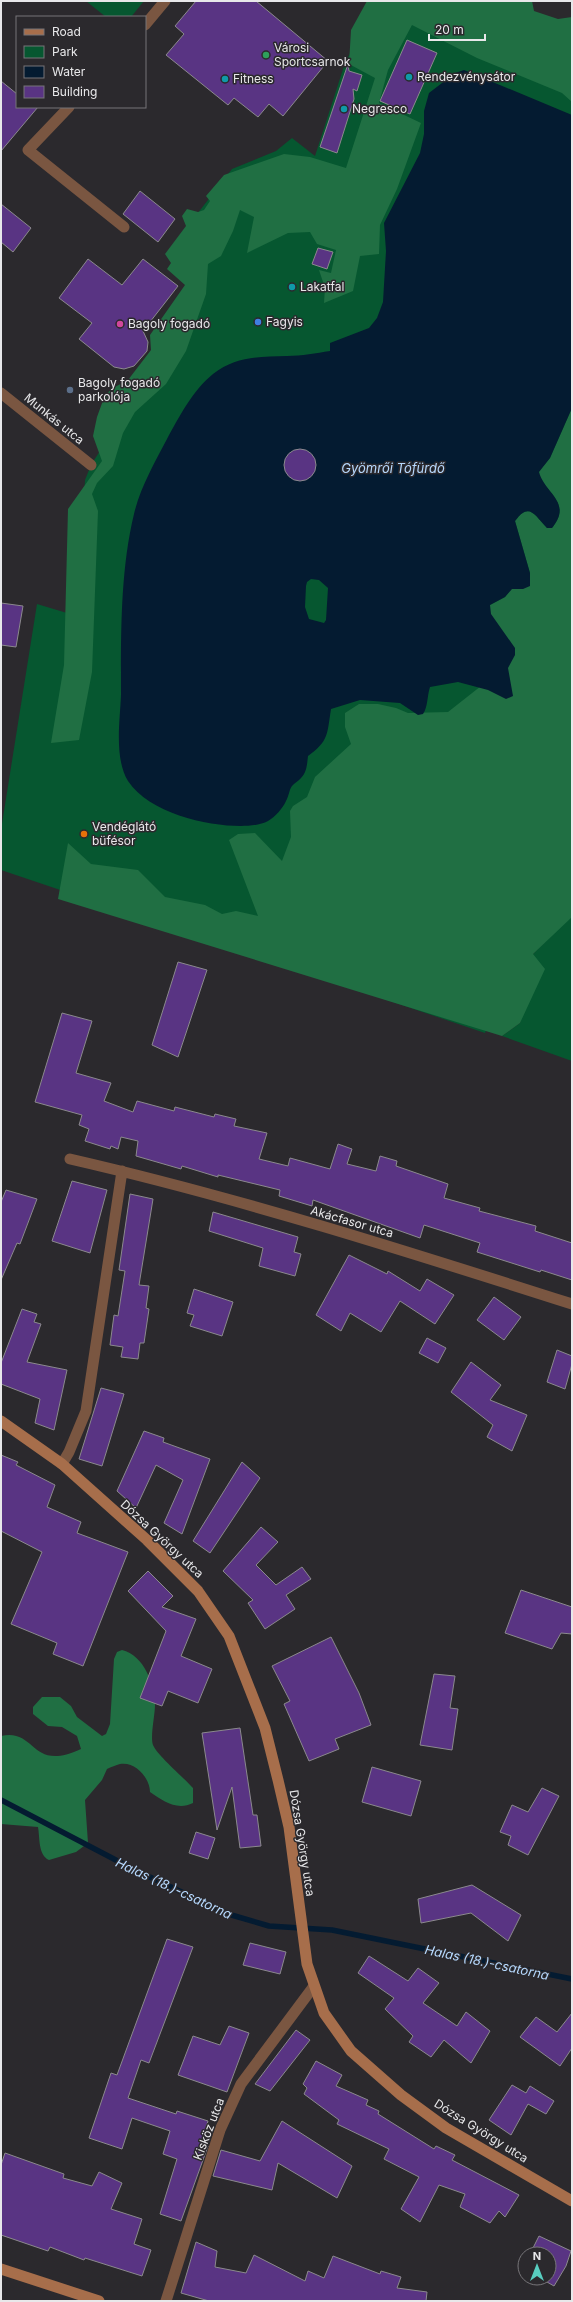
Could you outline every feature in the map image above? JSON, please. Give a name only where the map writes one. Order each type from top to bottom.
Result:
[{"type":"main road","name":"Dózsa György utca","points":[[1,1421],[62,1464],[147,1540],[198,1591],[229,1636],[264,1728],[278,1780],[289,1827],[307,1964],[324,2013],[351,2051],[401,2095],[446,2128],[572,2201]]},
{"type":"main road","points":[[1,2269],[99,2301]]},
{"type":"street","points":[[146,24],[165,1]]},
{"type":"street","points":[[68,108],[28,150],[124,227]]},
{"type":"street","name":"Munkás utca","points":[[1,393],[91,465]]},
{"type":"street","name":"Akácfasor utca","points":[[70,1160],[122,1171],[364,1238],[572,1304]]},
{"type":"street","points":[[62,1464],[86,1411],[122,1171]]},
{"type":"street","name":"Kisköz utca","points":[[166,2301],[220,2130],[241,2084],[314,1986]]},
{"type":"green space","points":[[86,1],[144,1],[132,16],[105,16]]},
{"type":"green space","points":[[367,1],[532,1],[534,11],[558,19],[572,17],[572,102],[562,93],[477,58],[412,25],[388,70],[379,103],[421,123],[397,189],[380,225],[379,254],[360,256],[353,291],[324,303],[325,288],[319,270],[331,273],[336,250],[317,244],[310,232],[288,233],[247,253],[254,217],[240,210],[233,231],[221,256],[208,264],[206,294],[186,351],[166,384],[135,412],[123,433],[113,466],[97,483],[92,494],[98,511],[92,672],[79,740],[51,743],[64,665],[68,509],[102,461],[93,436],[97,417],[105,395],[113,388],[128,380],[151,350],[150,335],[185,285],[167,269],[171,263],[165,254],[186,226],[182,216],[187,209],[198,212],[204,210],[210,201],[206,196],[224,175],[284,154],[310,157],[346,168],[375,78],[349,64],[351,30]]},
{"type":"green space","points":[[377,1],[572,75],[572,832],[485,1033],[1,870],[1,830],[37,604],[77,616],[85,480],[91,465],[159,358],[194,282],[194,218],[232,169],[276,151],[292,138],[315,156],[345,63]]},
{"type":"green space","points":[[572,408],[572,917],[533,954],[545,969],[520,1023],[502,1036],[58,899],[68,843],[91,864],[138,870],[165,897],[205,905],[222,914],[236,911],[258,916],[229,840],[238,834],[255,833],[282,861],[291,837],[290,811],[293,806],[307,797],[315,777],[351,744],[345,727],[345,713],[359,704],[378,704],[396,708],[408,713],[448,712],[481,686],[490,605],[505,597],[512,588],[523,589],[530,573],[515,521],[520,515],[528,511],[535,515],[547,528],[552,528],[558,519],[560,511],[559,505],[556,498],[541,480],[538,472],[550,458]]},
{"type":"green space","points":[[572,914],[572,1061],[502,1036],[520,1023],[533,954]]},
{"type":"green space","points":[[122,1650],[130,1653],[136,1658],[147,1672],[153,1689],[155,1705],[152,1737],[153,1745],[165,1760],[193,1788],[193,1803],[181,1806],[165,1802],[150,1792],[147,1781],[141,1772],[136,1768],[126,1764],[114,1766],[107,1769],[102,1780],[85,1800],[88,1843],[76,1852],[49,1860],[45,1858],[41,1850],[38,1827],[1,1824],[1,1736],[13,1735],[22,1738],[43,1753],[52,1756],[64,1755],[81,1749],[77,1736],[62,1727],[48,1726],[33,1714],[33,1707],[42,1697],[60,1697],[71,1706],[77,1717],[102,1736],[106,1734],[110,1724],[114,1659],[117,1652]]},
{"type":"water","name":"Gyömrői Tófürdő","points":[[464,70],[572,115],[572,408],[550,458],[539,472],[542,480],[556,498],[560,511],[558,519],[552,528],[547,528],[535,515],[528,511],[520,515],[515,521],[530,573],[530,586],[523,589],[512,589],[505,597],[490,605],[491,614],[515,648],[515,655],[508,668],[513,696],[506,699],[488,690],[458,682],[430,687],[426,708],[423,714],[418,715],[400,703],[360,700],[331,709],[326,736],[320,746],[308,756],[304,773],[290,789],[283,807],[271,819],[258,824],[241,826],[212,823],[179,816],[150,802],[137,792],[128,781],[124,772],[119,751],[122,604],[129,536],[140,495],[153,466],[182,413],[199,388],[213,374],[230,364],[248,359],[298,356],[330,351],[330,343],[369,328],[377,318],[383,302],[386,251],[384,223],[420,153],[424,134],[424,111],[429,93],[455,73]],"holes":[[[311,579],[319,580],[328,588],[326,620],[324,623],[309,619],[305,607],[307,582]]]},
{"type":"building","name":"Városi Sportcsarnok","points":[[196,1],[256,1],[328,61],[283,116],[269,104],[258,117],[234,98],[228,105],[166,55],[184,34],[175,26]]},
{"type":"building","name":"Rendezvénysátor","points":[[407,40],[437,53],[410,114],[380,101]]},
{"type":"building","name":"Negresco","points":[[348,64],[349,71],[362,75],[357,91],[353,89],[354,99],[337,153],[320,147]]},
{"type":"building","points":[[1,81],[16,93],[16,108],[37,108],[1,151]]},
{"type":"building","points":[[140,191],[175,219],[158,242],[123,214]]},
{"type":"building","points":[[1,204],[31,228],[13,252],[1,242]]},
{"type":"building","points":[[318,248],[333,252],[327,269],[312,264]]},
{"type":"building","points":[[88,259],[122,285],[143,259],[178,286],[143,331],[148,342],[147,351],[134,366],[124,369],[114,367],[79,339],[92,323],[59,298]]},
{"type":"building","points":[[300,449],[311,454],[316,465],[311,476],[300,481],[289,476],[284,465],[289,454]]},
{"type":"building","points":[[1,603],[23,606],[16,647],[1,645]]},
{"type":"building","points":[[178,962],[207,970],[178,1057],[152,1045]]},
{"type":"building","points":[[62,1013],[92,1021],[76,1073],[111,1083],[104,1101],[133,1112],[137,1101],[174,1111],[175,1107],[214,1117],[215,1114],[236,1119],[234,1126],[267,1133],[259,1159],[288,1166],[290,1158],[330,1169],[338,1144],[352,1149],[347,1164],[376,1171],[380,1156],[397,1161],[396,1166],[448,1184],[444,1198],[480,1208],[479,1211],[536,1226],[535,1231],[572,1243],[572,1280],[541,1270],[540,1272],[477,1252],[480,1243],[424,1225],[420,1238],[313,1200],[312,1206],[279,1196],[280,1190],[218,1175],[218,1177],[182,1166],[181,1169],[136,1156],[138,1141],[121,1137],[118,1149],[111,1146],[110,1149],[85,1141],[89,1129],[79,1125],[82,1115],[35,1102]]},
{"type":"building","points":[[72,1181],[107,1190],[90,1253],[52,1241]]},
{"type":"building","points":[[6,1190],[37,1199],[20,1244],[17,1243],[1,1280],[1,1202]]},
{"type":"building","points":[[130,1194],[153,1199],[139,1285],[149,1286],[146,1308],[149,1309],[144,1343],[140,1343],[138,1359],[121,1357],[123,1347],[110,1345],[114,1315],[118,1316],[125,1271],[119,1270]]},
{"type":"building","points":[[213,1212],[298,1237],[294,1252],[301,1254],[295,1276],[259,1266],[263,1248],[209,1231]]},
{"type":"building","points":[[349,1255],[387,1274],[388,1271],[420,1291],[427,1279],[454,1295],[435,1324],[400,1301],[381,1332],[350,1313],[341,1331],[316,1315]]},
{"type":"building","points":[[194,1289],[233,1302],[222,1336],[190,1326],[194,1315],[187,1313]]},
{"type":"building","points":[[494,1297],[521,1317],[504,1340],[477,1320]]},
{"type":"building","points":[[22,1309],[37,1314],[34,1322],[41,1324],[27,1362],[67,1370],[54,1430],[35,1423],[40,1399],[1,1384],[1,1363]]},
{"type":"building","points":[[427,1338],[446,1348],[438,1363],[419,1353]]},
{"type":"building","points":[[557,1350],[572,1356],[572,1364],[565,1389],[547,1382]]},
{"type":"building","points":[[471,1362],[501,1385],[490,1400],[527,1415],[512,1451],[487,1437],[493,1425],[451,1392]]},
{"type":"building","points":[[101,1388],[124,1394],[102,1466],[79,1459]]},
{"type":"building","points":[[144,1431],[164,1438],[163,1442],[210,1459],[182,1534],[164,1523],[183,1480],[156,1465],[136,1508],[117,1491]]},
{"type":"building","points":[[1,1455],[18,1462],[16,1465],[55,1485],[47,1507],[81,1522],[77,1533],[128,1552],[83,1666],[53,1654],[57,1643],[11,1624],[42,1552],[1,1531]]},
{"type":"building","points":[[242,1462],[260,1478],[210,1553],[193,1541]]},
{"type":"building","points":[[261,1527],[278,1542],[256,1565],[276,1585],[302,1567],[311,1579],[286,1595],[295,1609],[265,1629],[248,1603],[253,1600],[223,1571]]},
{"type":"building","points":[[148,1571],[173,1596],[162,1607],[196,1619],[181,1656],[212,1669],[198,1703],[168,1691],[162,1706],[140,1698],[166,1631],[128,1591]]},
{"type":"building","points":[[521,1590],[572,1607],[572,1634],[561,1633],[552,1649],[505,1633]]},
{"type":"building","points":[[331,1637],[359,1693],[371,1725],[335,1739],[339,1749],[309,1761],[284,1704],[290,1701],[272,1666]]},
{"type":"building","points":[[434,1674],[455,1676],[450,1708],[458,1709],[452,1750],[420,1745]]},
{"type":"building","points":[[240,1728],[253,1815],[257,1815],[261,1846],[240,1848],[232,1787],[217,1830],[202,1733]]},
{"type":"building","points":[[372,1767],[421,1781],[411,1816],[362,1802]]},
{"type":"building","points":[[542,1788],[559,1796],[528,1855],[508,1845],[511,1836],[500,1832],[512,1805],[528,1812]]},
{"type":"building","points":[[196,1832],[215,1838],[208,1859],[189,1853]]},
{"type":"building","points":[[472,1885],[521,1915],[508,1941],[471,1913],[421,1923],[418,1899]]},
{"type":"building","points":[[167,1939],[193,1947],[149,2063],[141,2060],[128,2098],[176,2114],[177,2111],[208,2121],[201,2144],[208,2146],[181,2221],[160,2214],[177,2159],[163,2154],[170,2131],[132,2118],[122,2149],[89,2138],[111,2073],[117,2075]]},
{"type":"building","points":[[250,1943],[286,1952],[280,1974],[243,1965]]},
{"type":"building","points":[[369,1956],[408,1981],[418,1968],[439,1983],[423,2003],[457,2026],[466,2012],[490,2031],[471,2063],[444,2040],[431,2057],[409,2042],[413,2036],[385,2009],[394,1998],[358,1973]]},
{"type":"building","points":[[572,2013],[572,2048],[560,2066],[520,2037],[536,2017],[557,2032]]},
{"type":"building","points":[[229,2026],[249,2033],[227,2092],[178,2075],[193,2036],[220,2045]]},
{"type":"building","points":[[296,2030],[310,2040],[270,2091],[255,2084]]},
{"type":"building","points":[[316,2061],[342,2075],[336,2086],[368,2100],[366,2105],[379,2111],[378,2114],[434,2149],[436,2146],[455,2155],[452,2160],[519,2195],[505,2217],[499,2211],[490,2223],[460,2207],[465,2194],[439,2185],[420,2222],[401,2209],[419,2177],[384,2159],[389,2149],[337,2124],[339,2120],[304,2094],[307,2088],[303,2084]]},
{"type":"building","points":[[512,2085],[526,2093],[530,2086],[554,2101],[546,2114],[528,2104],[511,2135],[489,2120]]},
{"type":"building","points":[[282,2121],[352,2166],[337,2198],[278,2163],[272,2190],[213,2176],[221,2150],[260,2161]]},
{"type":"building","points":[[5,2153],[64,2174],[63,2178],[92,2186],[99,2172],[122,2183],[111,2209],[142,2219],[134,2244],[151,2250],[142,2276],[85,2258],[84,2260],[50,2247],[48,2251],[1,2235],[1,2165]]},
{"type":"building","points":[[539,2236],[571,2251],[566,2266],[557,2281],[557,2246],[534,2246]]},
{"type":"building","points":[[196,2242],[217,2251],[215,2267],[246,2273],[254,2255],[305,2281],[308,2271],[324,2278],[333,2256],[380,2274],[381,2271],[401,2277],[397,2288],[427,2292],[426,2301],[209,2301],[181,2293]]},
{"type":"waterway","name":"Halas (18.)-csatorna","points":[[1,1800],[133,1869],[228,1914],[269,1926],[332,1930],[572,1979]]},
{"type":"place","name":"Városi Sportcsarnok","points":[[266,55]]},
{"type":"place","name":"Rendezvénysátor","points":[[409,77]]},
{"type":"place","name":"Fitness","points":[[225,79]]},
{"type":"place","name":"Negresco","points":[[344,109]]},
{"type":"place","name":"Lakatfal","points":[[292,287]]},
{"type":"place","name":"Fagyis","points":[[258,322]]},
{"type":"place","name":"Bagoly fogadó","points":[[120,324]]},
{"type":"place","name":"Bagoly fogadó parkolója","points":[[70,390]]},
{"type":"place","name":"Vendéglátó büfésor","points":[[84,834]]}]
